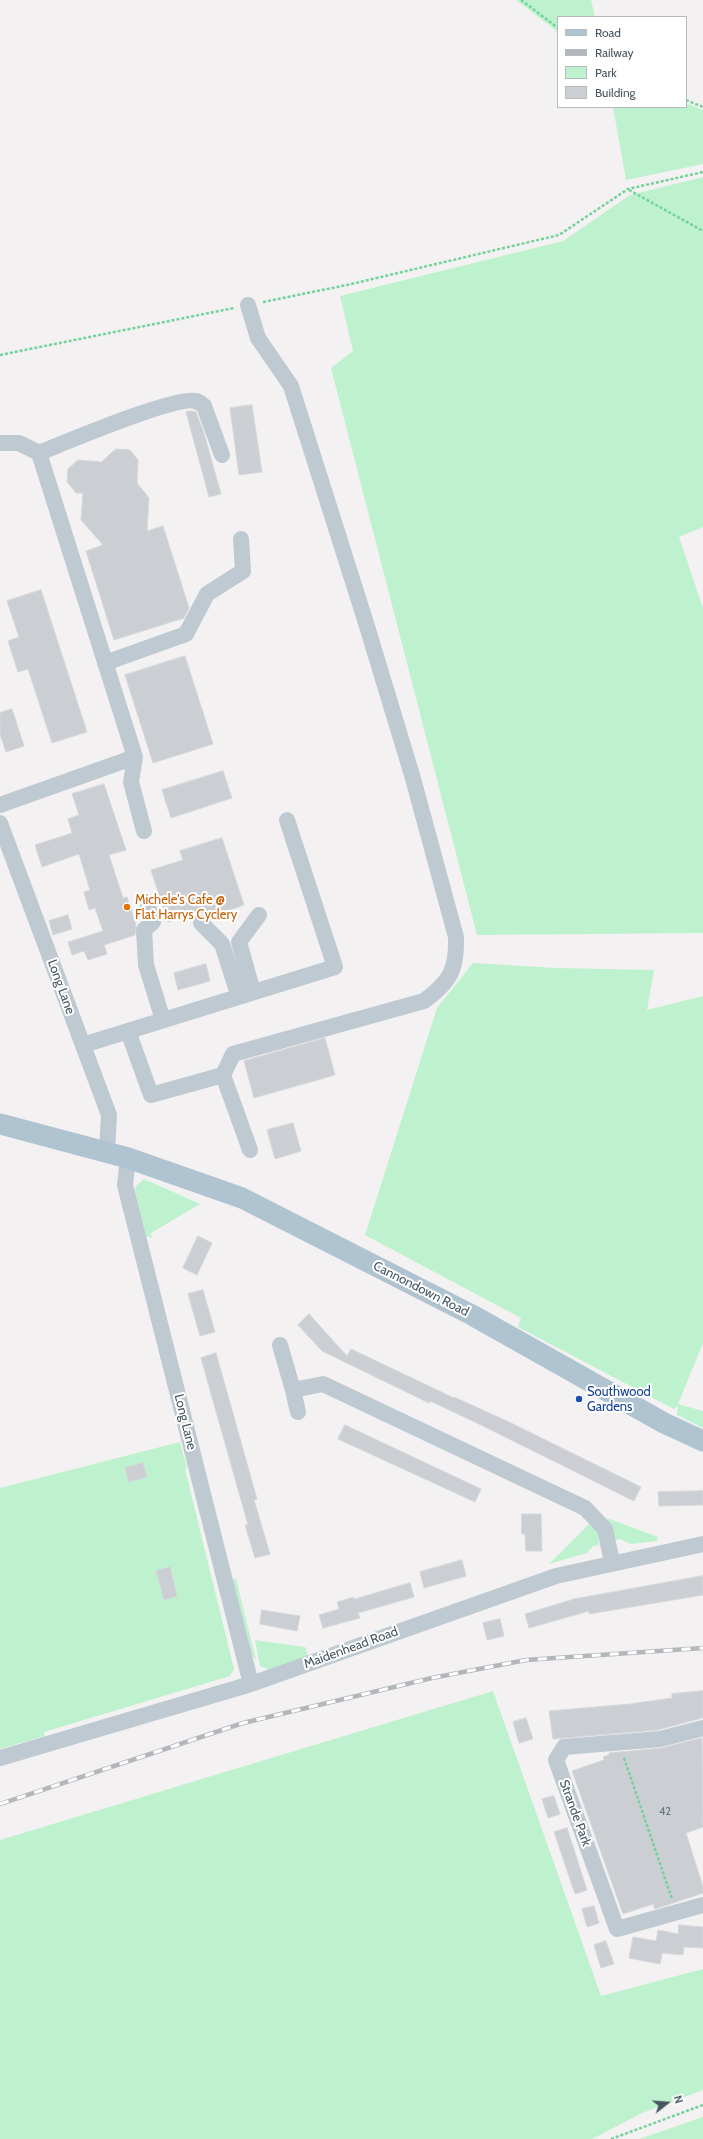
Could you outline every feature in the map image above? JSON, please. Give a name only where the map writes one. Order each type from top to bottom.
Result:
[{"type":"main road","name":"Cannondown Road","points":[[0,1124],[128,1158],[242,1198],[472,1315],[664,1423],[703,1441]]},
{"type":"street","points":[[248,305],[258,338],[291,386],[352,578],[412,775],[456,937],[457,957],[450,975],[440,989],[424,1001],[233,1054],[223,1075],[250,1150]]},
{"type":"street","points":[[0,443],[19,444],[39,453],[99,429],[176,402],[196,401],[204,406],[222,455]]},
{"type":"street","points":[[39,453],[135,756],[131,782],[144,831]]},
{"type":"street","points":[[105,663],[186,634],[207,594],[243,571],[241,539]]},
{"type":"street","points":[[0,804],[135,756]]},
{"type":"street","points":[[83,1045],[335,967],[287,820]]},
{"type":"street","name":"Long Lane","points":[[0,823],[110,1115],[107,1152]]},
{"type":"street","points":[[148,907],[152,922],[144,930],[146,965],[163,1020]]},
{"type":"street","points":[[246,994],[239,942],[259,915]]},
{"type":"street","points":[[201,922],[222,944],[246,994]]},
{"type":"street","points":[[128,1031],[151,1095],[223,1075]]},
{"type":"street","name":"Long Lane","points":[[128,1158],[125,1185],[252,1684]]},
{"type":"street","points":[[280,1345],[298,1412]]},
{"type":"street","points":[[293,1390],[323,1384],[585,1508],[605,1529],[612,1562]]},
{"type":"street","name":"Maidenhead Road","points":[[0,1758],[252,1684],[500,1594],[556,1576],[612,1562],[703,1544]]},
{"type":"street","name":"Strande Park","points":[[703,1728],[660,1739],[564,1747],[556,1760],[617,1929],[703,1905]]},
{"type":"path","points":[[521,0],[557,27]]},
{"type":"path","points":[[687,100],[703,107]]},
{"type":"path","points":[[0,355],[347,285],[559,235],[628,189],[703,172]]},
{"type":"path","points":[[628,189],[703,231]]},
{"type":"path","points":[[618,1742],[676,1912]]},
{"type":"path","points":[[610,2139],[703,2105]]},
{"type":"green space","points":[[516,0],[591,0],[595,16],[557,16],[557,31]]},
{"type":"green space","points":[[687,103],[703,110],[703,164],[626,180],[613,108],[687,108]]},
{"type":"green space","points":[[703,177],[703,527],[679,537],[703,608],[703,933],[477,935],[331,368],[353,351],[340,296],[563,241],[630,195]]},
{"type":"green space","points":[[473,963],[555,968],[654,970],[647,1010],[703,996],[703,1343],[678,1404],[703,1411],[703,1428],[677,1415],[678,1405],[674,1409],[518,1327],[521,1318],[365,1235],[437,1008]]},
{"type":"green space","points":[[144,1179],[200,1204],[151,1233],[152,1238],[146,1236],[135,1191],[136,1186]]},
{"type":"green space","points":[[180,1442],[187,1468],[185,1469],[234,1669],[230,1676],[44,1732],[45,1736],[0,1749],[0,1488]]},
{"type":"green space","points":[[607,1518],[658,1537],[657,1541],[631,1544],[620,1539],[613,1541]]},
{"type":"green space","points":[[592,1521],[598,1533],[599,1545],[593,1546],[587,1553],[549,1564]]},
{"type":"green space","points":[[236,1579],[256,1660],[251,1654],[230,1580]]},
{"type":"green space","points":[[255,1640],[305,1647],[309,1658],[271,1670],[260,1666]]},
{"type":"green space","points":[[493,1691],[601,1996],[703,1969],[703,2090],[642,2113],[592,2139],[0,2139],[0,1840]]},
{"type":"green space","points":[[703,2117],[703,2139],[639,2139]]},
{"type":"building","points":[[252,405],[262,472],[239,475],[230,408]]},
{"type":"building","points":[[186,412],[196,412],[204,433],[221,494],[209,497]]},
{"type":"building","points":[[116,449],[130,450],[138,460],[137,483],[149,498],[147,531],[163,526],[189,608],[184,618],[114,640],[86,551],[103,545],[81,520],[83,493],[76,493],[67,482],[68,469],[78,460],[101,462]]},
{"type":"building","points":[[41,590],[87,732],[52,743],[28,669],[18,672],[8,641],[19,637],[7,601]]},
{"type":"building","points":[[185,656],[213,744],[153,763],[125,675]]},
{"type":"building","points":[[12,709],[24,746],[6,752],[0,734],[0,713]]},
{"type":"building","points":[[223,771],[232,798],[171,818],[162,790]]},
{"type":"building","points":[[104,784],[126,850],[109,855],[123,898],[127,897],[136,925],[135,935],[104,945],[107,954],[88,960],[84,951],[72,955],[68,942],[103,931],[95,908],[89,910],[84,892],[90,890],[79,854],[42,867],[35,845],[72,833],[68,819],[79,815],[72,794]]},
{"type":"building","points":[[222,838],[244,905],[209,917],[200,912],[168,922],[151,870],[183,860],[180,851]]},
{"type":"building","points":[[68,915],[72,929],[53,935],[49,921]]},
{"type":"building","points":[[206,964],[210,981],[178,990],[174,973]]},
{"type":"building","points":[[325,1038],[335,1075],[254,1098],[244,1061]]},
{"type":"building","points":[[293,1123],[301,1151],[275,1159],[267,1130]]},
{"type":"building","points":[[198,1236],[212,1243],[197,1275],[183,1268]]},
{"type":"building","points":[[203,1290],[215,1332],[200,1336],[188,1294]]},
{"type":"building","points":[[309,1314],[347,1356],[351,1349],[454,1398],[507,1421],[641,1487],[634,1501],[481,1425],[430,1401],[429,1403],[322,1351],[298,1325]]},
{"type":"building","points":[[216,1353],[257,1499],[254,1500],[270,1554],[255,1558],[245,1525],[248,1525],[201,1358]]},
{"type":"building","points":[[345,1425],[481,1489],[475,1502],[338,1439]]},
{"type":"building","points":[[143,1463],[147,1477],[129,1482],[125,1468]]},
{"type":"building","points":[[703,1491],[703,1505],[659,1506],[658,1492]]},
{"type":"building","points":[[522,1514],[541,1514],[542,1551],[526,1551],[525,1534],[522,1534]]},
{"type":"building","points":[[462,1560],[466,1576],[424,1588],[420,1572]]},
{"type":"building","points":[[170,1567],[177,1596],[164,1600],[156,1571]]},
{"type":"building","points":[[703,1576],[703,1595],[589,1614],[589,1611],[529,1628],[525,1614],[574,1599]]},
{"type":"building","points":[[410,1583],[414,1597],[358,1613],[360,1618],[323,1628],[319,1615],[339,1609],[337,1602],[354,1597],[354,1599]]},
{"type":"building","points":[[262,1610],[300,1616],[297,1631],[260,1624]]},
{"type":"building","points":[[500,1619],[504,1636],[487,1640],[483,1623]]},
{"type":"building","points":[[703,1691],[703,1718],[658,1730],[553,1739],[549,1711],[630,1704],[672,1698],[672,1694]]},
{"type":"building","points":[[526,1718],[533,1739],[519,1743],[513,1722]]},
{"type":"building","points":[[702,1738],[703,1827],[686,1833],[703,1887],[703,1893],[655,1909],[653,1904],[623,1914],[572,1771],[604,1760],[603,1757],[609,1755],[609,1753],[661,1748]]},
{"type":"building","points":[[554,1796],[560,1814],[548,1818],[542,1799]]},
{"type":"building","points":[[567,1828],[587,1890],[575,1894],[554,1832]]},
{"type":"building","points":[[594,1906],[599,1923],[587,1927],[582,1909]]},
{"type":"building","points":[[679,1925],[703,1927],[703,1948],[684,1947],[683,1955],[662,1953],[660,1964],[629,1958],[633,1937],[656,1941],[658,1930],[678,1934]]},
{"type":"building","points":[[606,1941],[614,1964],[601,1968],[594,1945]]},
{"type":"railway","points":[[0,1804],[243,1723],[432,1678],[526,1660],[703,1648]]},
{"type":"place","name":"Michele's Cafe @ Flat Harrys Cyclery","points":[[127,907]]},
{"type":"place","name":"Southwood Gardens","points":[[579,1399]]}]
